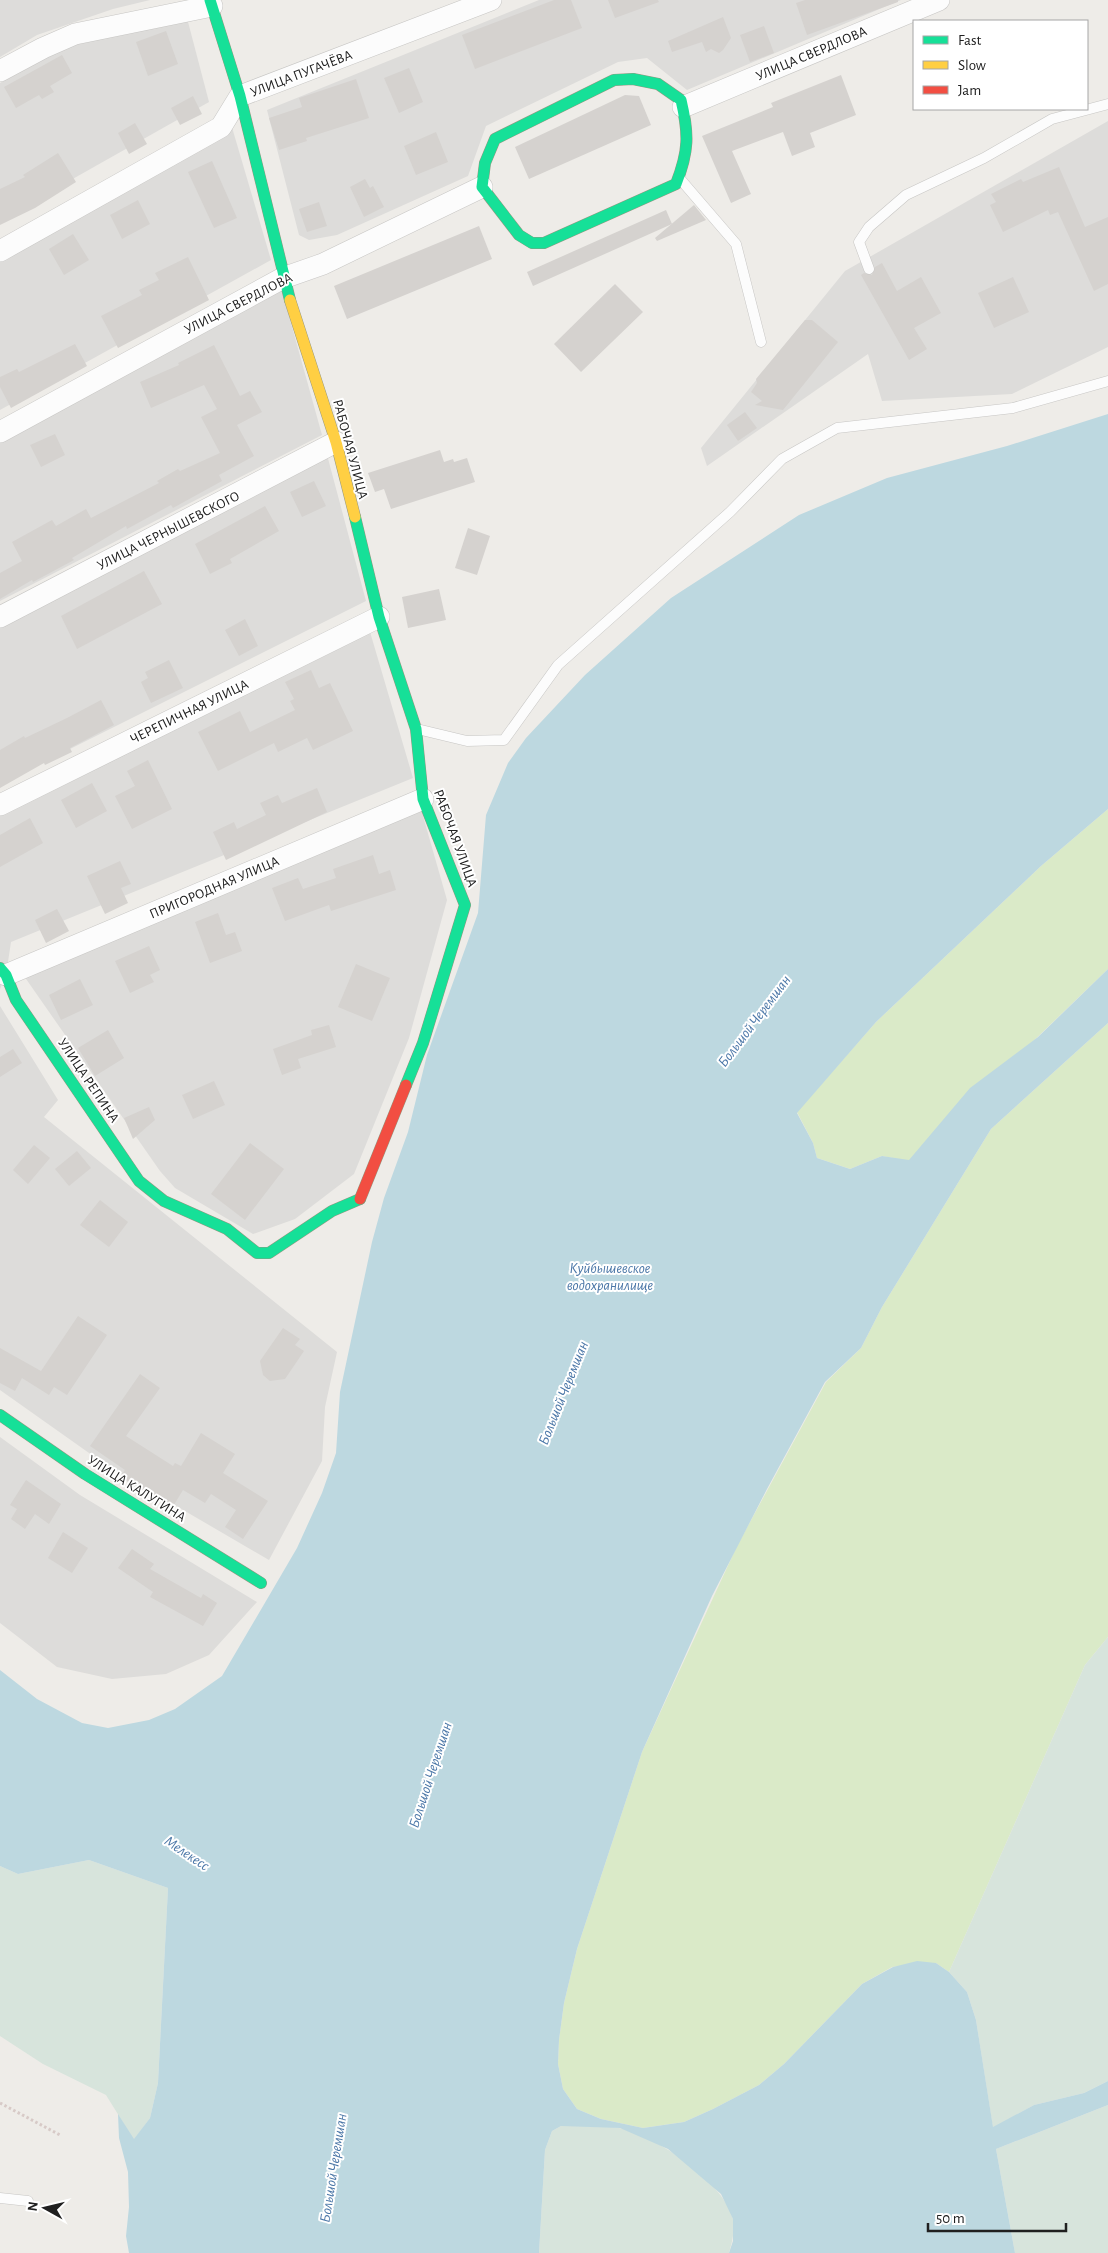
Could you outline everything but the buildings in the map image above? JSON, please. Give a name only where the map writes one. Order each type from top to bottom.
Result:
[{"type":"street","name":"УЛИЦА ПУГАЧЁВА","points":[[0,251],[221,127],[240,96],[491,0]]},
{"type":"street","name":"УЛИЦА СВЕРДЛОВА","points":[[683,107],[939,0]]},
{"type":"street","name":"РАБОЧАЯ УЛИЦА","points":[[211,3],[240,96],[283,278],[336,442],[379,617],[416,729],[422,799],[465,904]]},
{"type":"street","points":[[0,71],[75,34],[211,3]]},
{"type":"street","points":[[633,79],[658,84],[681,100],[683,107],[687,126],[686,158],[676,184],[544,243],[532,243],[519,235],[482,187],[485,163],[495,139],[614,80],[633,79]]},
{"type":"street","name":"УЛИЦА СВЕРДЛОВА","points":[[0,432],[283,278],[323,264],[482,187]]},
{"type":"street","name":"УЛИЦА ЧЕРНЫШЕВСКОГО","points":[[0,617],[336,442]]},
{"type":"street","name":"ЧЕРЕПИЧНАЯ УЛИЦА","points":[[0,805],[379,617]]},
{"type":"street","name":"ПРИГОРОДНАЯ УЛИЦА","points":[[3,971],[422,799]]},
{"type":"street","name":"УЛИЦА РЕПИНА","points":[[3,971],[16,1000],[139,1181],[164,1201],[227,1229],[257,1252],[268,1253],[332,1211],[360,1198],[423,1044],[465,904]]},
{"type":"street","name":"УЛИЦА КАЛУГИНА","points":[[0,1415],[85,1474],[261,1583]]},
{"type":"lane","points":[[1088,109],[1108,104]]},
{"type":"lane","points":[[869,269],[859,242],[869,227],[906,195],[984,158],[1052,119],[1086,110]]},
{"type":"lane","points":[[679,177],[736,244],[762,342]]},
{"type":"lane","points":[[416,729],[468,740],[504,740],[558,665],[730,512],[782,459],[836,428],[1013,408],[1108,380]]},
{"type":"lane","points":[[0,2198],[28,2200]]},
{"type":"path","points":[[0,2103],[60,2135]]},
{"type":"shaded area","points":[[0,0],[150,0],[113,9],[37,35],[0,57]]},
{"type":"shaded area","points":[[539,0],[901,0],[687,90],[647,58],[618,62],[486,126],[468,176],[337,235],[309,240],[299,235],[267,110]]},
{"type":"shaded area","points":[[187,18],[209,102],[0,220],[0,83],[81,38]]},
{"type":"shaded area","points":[[1108,121],[1108,347],[1012,394],[882,401],[868,354],[707,466],[701,448],[845,271]]},
{"type":"shaded area","points":[[231,124],[271,260],[0,410],[0,257]]},
{"type":"shaded area","points":[[279,280],[322,435],[0,601],[0,435]]},
{"type":"shaded area","points":[[326,451],[366,601],[0,784],[0,623]]},
{"type":"shaded area","points":[[368,625],[413,778],[11,942],[6,975],[0,989],[0,813]]},
{"type":"shaded area","points":[[417,795],[447,900],[409,1038],[354,1174],[295,1219],[253,1234],[175,1188],[160,1171],[24,976]]},
{"type":"shaded area","points":[[0,1006],[58,1100],[44,1117],[337,1352],[325,1407],[322,1461],[269,1560],[106,1465],[0,1390]]},
{"type":"shaded area","points":[[0,1437],[80,1495],[257,1602],[209,1655],[166,1674],[112,1679],[57,1667],[0,1623]]},
{"type":"shaded area","points":[[1108,1637],[1108,2081],[1084,2093],[1034,2105],[993,2128],[976,2020],[967,1992],[949,1972],[1085,1665]]},
{"type":"shaded area","points":[[89,1860],[168,1888],[158,2083],[150,2118],[134,2140],[106,2095],[43,2064],[0,2036],[0,1866],[18,1874]]},
{"type":"shaded area","points":[[1108,2105],[1108,2253],[1015,2253],[996,2149]]},
{"type":"shaded area","points":[[561,2126],[605,2126],[634,2132],[686,2162],[717,2190],[727,2205],[734,2223],[729,2253],[539,2253],[545,2150],[552,2131]]},
{"type":"green space","points":[[1108,809],[1108,969],[909,1161],[882,1156],[850,1169],[817,1158],[813,1143],[797,1112],[876,1022],[1041,866]]},
{"type":"green space","points":[[1108,1023],[1108,1637],[1085,1665],[949,1972],[936,1963],[892,1967],[862,1984],[784,2064],[759,2085],[684,2122],[643,2128],[601,2119],[577,2109],[563,2089],[558,2064],[564,2003],[577,1949],[642,1752],[737,1546],[826,1382],[861,1348],[882,1307],[991,1129]]},
{"type":"water","name":"Куйбышевское водохранилище","points":[[1108,414],[1108,809],[1041,866],[876,1022],[797,1113],[813,1143],[817,1158],[850,1169],[882,1156],[909,1160],[970,1088],[1038,1037],[1108,969],[1108,1023],[991,1129],[882,1307],[861,1348],[825,1382],[767,1489],[712,1596],[642,1752],[577,1949],[564,2003],[558,2064],[563,2089],[577,2109],[601,2119],[643,2128],[684,2122],[759,2085],[784,2064],[862,1984],[893,1967],[917,1961],[936,1963],[949,1972],[967,1992],[976,2020],[993,2127],[1034,2105],[1084,2093],[1108,2081],[1108,2105],[996,2149],[1015,2253],[729,2253],[733,2241],[733,2219],[721,2194],[668,2149],[620,2128],[561,2126],[552,2131],[545,2150],[539,2253],[129,2253],[126,2236],[129,2207],[128,2172],[119,2138],[118,2114],[134,2139],[150,2118],[158,2083],[168,1888],[89,1860],[18,1874],[0,1866],[0,1670],[37,1699],[82,1723],[108,1728],[149,1720],[175,1709],[222,1676],[297,1548],[322,1493],[336,1453],[340,1392],[372,1242],[384,1198],[408,1132],[427,1055],[478,913],[486,815],[508,763],[526,738],[585,675],[671,598],[799,515],[887,478],[1007,446]]},
{"type":"traffic: fast","points":[[210,0],[240,96],[290,300]]},
{"type":"traffic: fast","points":[[633,79],[658,84],[681,100],[686,142],[683,162],[676,184],[544,243],[532,243],[519,235],[482,187],[485,163],[495,139],[614,80],[633,79]]},
{"type":"traffic: fast","points":[[355,517],[379,617],[416,729],[423,799],[465,905],[423,1043],[406,1085]]},
{"type":"traffic: fast","points":[[0,968],[6,975],[16,1000],[139,1181],[164,1201],[227,1229],[257,1253],[269,1253],[332,1211],[360,1199]]},
{"type":"traffic: fast","points":[[0,1415],[85,1474],[261,1583]]},
{"type":"traffic: slow","points":[[290,300],[336,442],[355,517]]},
{"type":"traffic: jam","points":[[360,1199],[406,1085]]},
{"type":"water label","name":"Большой Черемшан","points":[[754,1021]]},
{"type":"water label","name":"Большой Черемшан","points":[[563,1393]]},
{"type":"water label","name":"Большой Черемшан","points":[[430,1775]]},
{"type":"water label","name":"Мелекесс","points":[[187,1853]]},
{"type":"water label","name":"Большой Черемшан","points":[[333,2168]]}]
